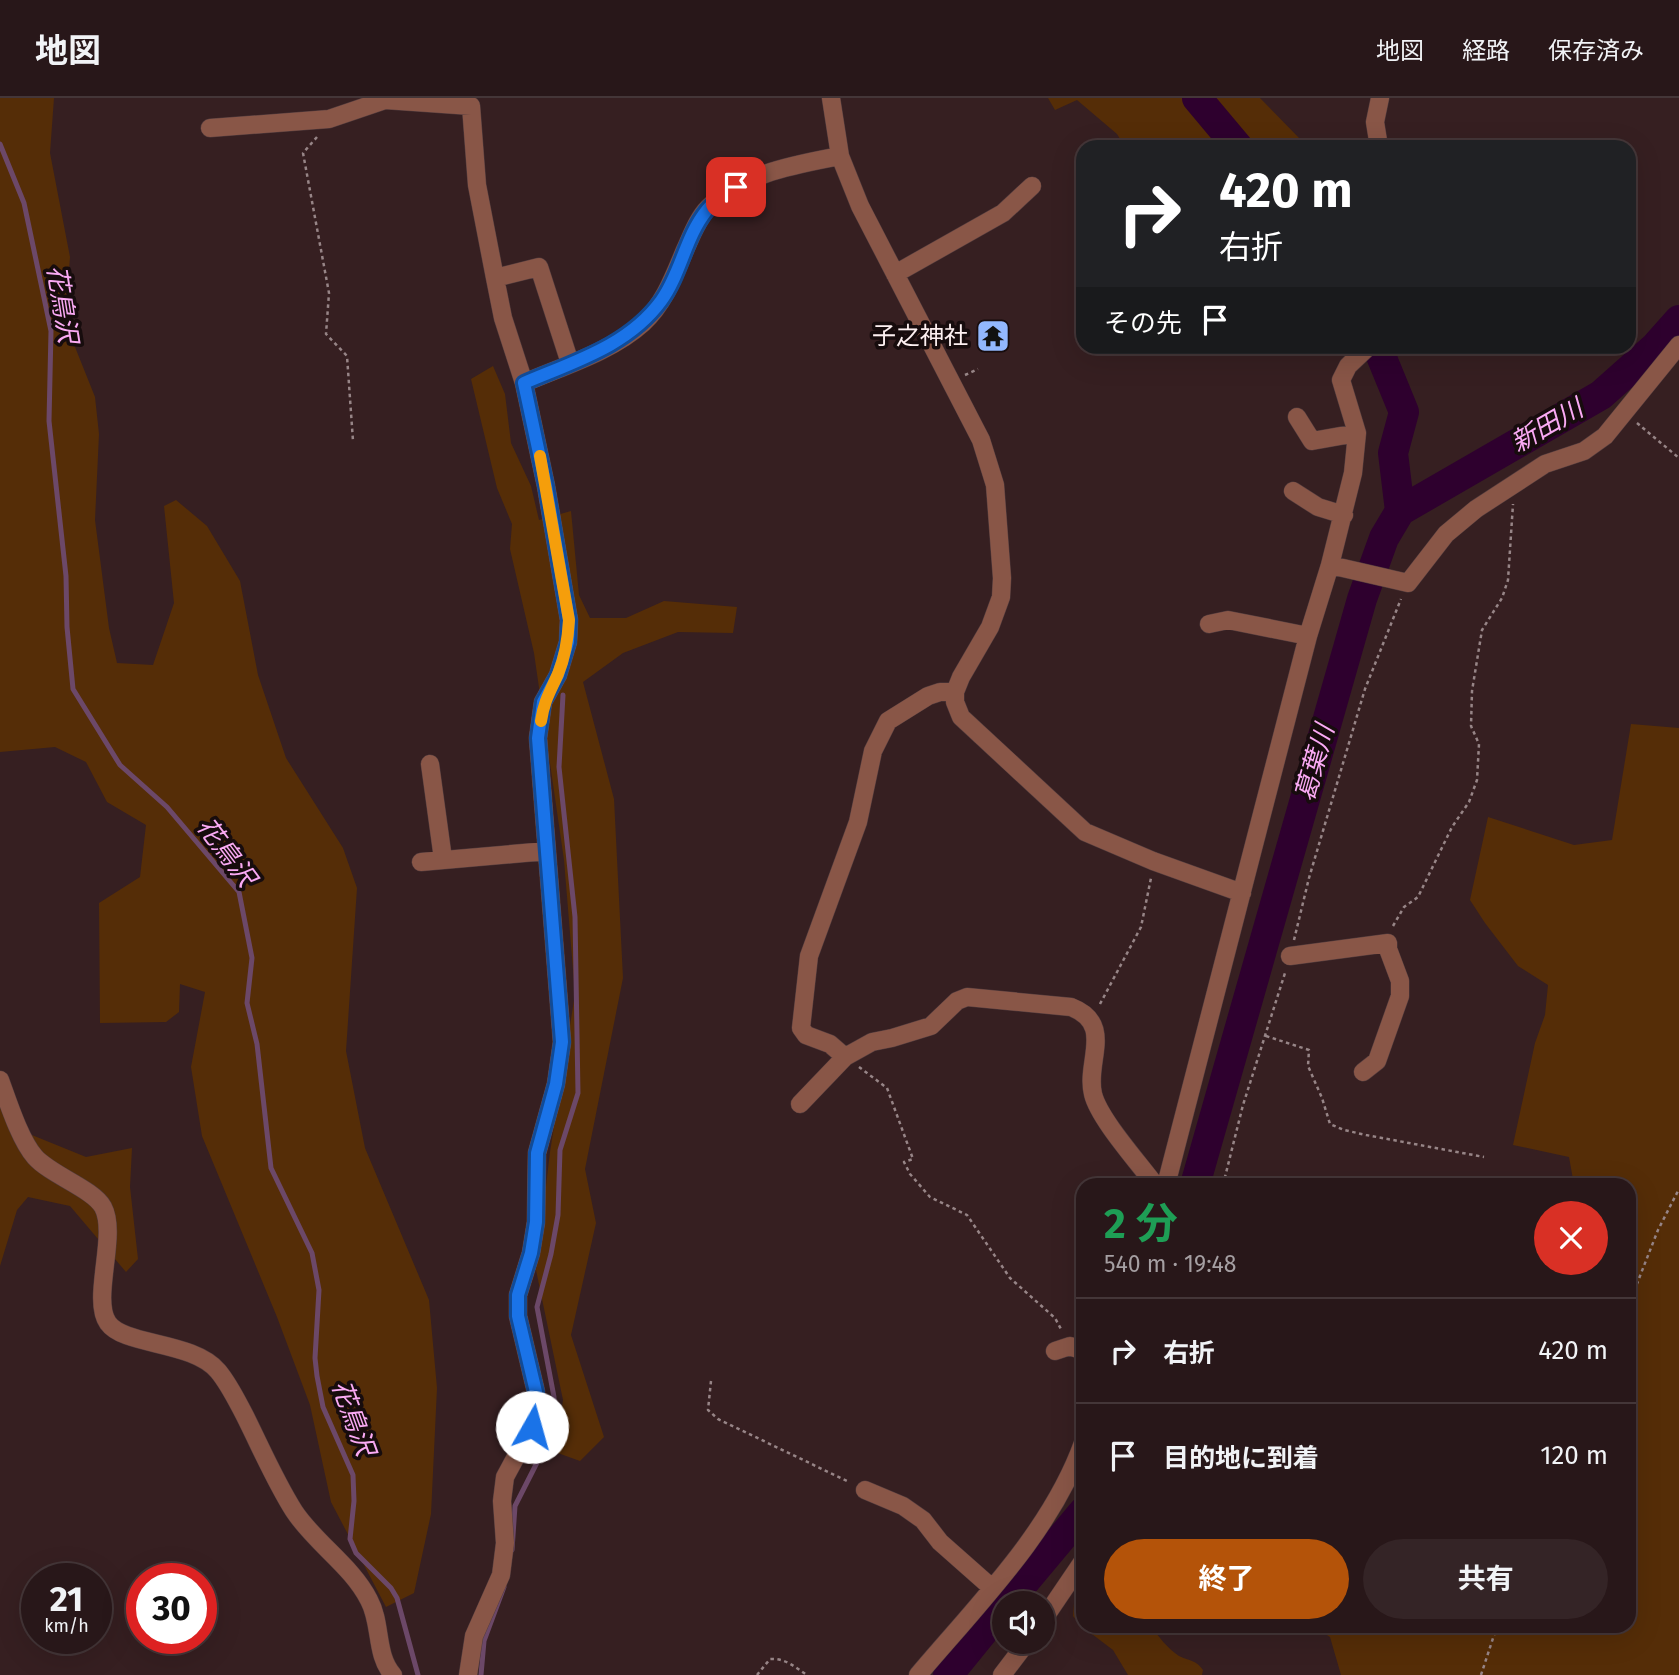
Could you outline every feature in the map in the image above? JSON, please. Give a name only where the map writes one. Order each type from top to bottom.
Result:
[{"type":"street","points":[[831,98],[840,156],[860,205],[981,440],[995,485],[1001,597],[990,627],[955,692],[955,702],[961,717],[1085,832],[1153,861],[1242,893]]},
{"type":"street","points":[[1378,140],[1375,122],[1380,98]]},
{"type":"street","points":[[210,128],[321,120],[385,99],[471,106],[477,185],[502,318],[524,383],[546,486],[569,620],[568,642],[558,675],[543,702],[538,738],[562,1042],[556,1084],[537,1153],[536,1222],[531,1253],[518,1295],[518,1316],[536,1392],[532,1427],[505,1478],[502,1501],[505,1543],[501,1575],[474,1636],[468,1675]]},
{"type":"street","points":[[524,383],[612,345],[643,323],[662,299],[707,209],[736,187],[783,167],[840,156]]},
{"type":"street","points":[[895,274],[1003,213],[1032,186]]},
{"type":"street","points":[[495,278],[539,267],[570,363]]},
{"type":"street","points":[[1334,566],[1405,582],[1446,534],[1476,509],[1545,464],[1584,451],[1605,436],[1679,345]]},
{"type":"street","points":[[1168,1178],[1308,636],[1334,566],[1353,473],[1357,433],[1341,380],[1348,366],[1360,354]]},
{"type":"street","points":[[1297,417],[1312,441],[1357,433]]},
{"type":"street","points":[[1293,491],[1318,508],[1344,515]]},
{"type":"street","points":[[1209,624],[1228,620],[1308,636]]},
{"type":"street","points":[[845,1057],[830,1044],[806,1035],[801,1028],[809,956],[858,822],[873,751],[888,721],[928,696],[940,692],[955,692]]},
{"type":"street","points":[[430,764],[443,859]]},
{"type":"street","points":[[421,862],[547,851]]},
{"type":"street","points":[[1290,956],[1388,943],[1400,981],[1400,996],[1377,1061],[1363,1072]]},
{"type":"street","points":[[800,1104],[845,1057],[872,1042],[931,1026],[957,1001],[967,996],[1071,1007],[1083,1012],[1091,1020],[1096,1040],[1092,1093],[1101,1113],[1150,1178]]},
{"type":"street","points":[[0,1080],[14,1117],[34,1156],[56,1174],[91,1195],[102,1206],[107,1220],[103,1307],[107,1322],[115,1329],[132,1336],[195,1353],[217,1369],[234,1395],[295,1513],[369,1600],[376,1620],[385,1672]]},
{"type":"street","points":[[918,1675],[1024,1550],[1049,1512],[1076,1457]]},
{"type":"street","points":[[865,1490],[903,1506],[923,1520],[940,1542],[992,1588]]},
{"type":"street","points":[[1055,1602],[1076,1571]]},
{"type":"street","points":[[1002,1675],[1018,1654]]},
{"type":"path","points":[[321,120],[317,137],[303,153],[329,293],[326,334],[347,356],[353,441]]},
{"type":"path","points":[[1624,412],[1679,458]]},
{"type":"path","points":[[1388,943],[1391,929],[1404,907],[1418,897],[1452,827],[1469,802],[1477,780],[1479,744],[1471,726],[1472,691],[1482,630],[1502,598],[1508,580],[1513,484]]},
{"type":"path","points":[[1225,1178],[1243,1105],[1290,956],[1309,878],[1365,689],[1405,582]]},
{"type":"path","points":[[1091,1020],[1141,927],[1153,861]]},
{"type":"path","points":[[1266,1035],[1309,1050],[1308,1066],[1330,1124],[1366,1135],[1484,1157]]},
{"type":"path","points":[[845,1057],[887,1088],[913,1159],[904,1162],[910,1174],[930,1197],[967,1215],[1010,1279],[1055,1318],[1069,1349]]},
{"type":"path","points":[[1636,1286],[1658,1230],[1679,1189]]},
{"type":"path","points":[[711,1381],[708,1410],[718,1419],[865,1490]]},
{"type":"path","points":[[1481,1675],[1495,1633]]},
{"type":"path","points":[[757,1675],[770,1659],[777,1658],[807,1675]]},
{"type":"shaded area","points":[[0,98],[54,98],[50,153],[70,257],[65,322],[95,397],[99,434],[95,520],[109,628],[117,663],[153,665],[174,603],[164,506],[176,500],[207,526],[240,581],[258,675],[286,758],[343,848],[357,888],[346,1051],[365,1148],[429,1300],[437,1388],[431,1514],[414,1593],[386,1607],[331,1502],[310,1405],[277,1317],[202,1136],[191,1067],[205,992],[180,984],[179,1012],[166,1022],[100,1023],[99,903],[140,877],[146,825],[107,802],[86,762],[55,747],[0,752]]},
{"type":"shaded area","points":[[1048,98],[1260,98],[1300,140],[1121,140],[1077,100],[1055,110]]},
{"type":"shaded area","points":[[493,366],[505,394],[511,443],[531,486],[539,520],[571,511],[579,595],[590,618],[626,618],[664,601],[737,607],[733,633],[678,632],[623,653],[583,682],[614,799],[623,978],[585,1169],[596,1223],[571,1335],[604,1437],[580,1461],[555,1452],[563,1400],[536,1270],[550,1152],[575,994],[564,860],[534,653],[510,549],[512,524],[497,488],[471,379]]},
{"type":"shaded area","points":[[1631,724],[1679,728],[1679,1675],[1341,1675],[1330,1637],[1324,1633],[1636,1633],[1636,1178],[1573,1178],[1569,1157],[1513,1145],[1535,1043],[1545,1015],[1548,985],[1518,966],[1470,900],[1488,817],[1574,845],[1612,840]]},
{"type":"shaded area","points":[[0,1085],[22,1131],[86,1157],[132,1148],[130,1187],[138,1259],[126,1272],[70,1206],[28,1197],[17,1210],[0,1266]]},
{"type":"shaded area","points":[[1076,1600],[1076,1620],[1073,1616]]},
{"type":"shaded area","points":[[1091,1633],[1156,1633],[1179,1656],[1195,1662],[1203,1670],[1202,1675],[1128,1675],[1113,1650]]},
{"type":"waterway","name":"葛葉川","points":[[1197,98],[1232,140]]},
{"type":"waterway","name":"花鳥沢","points":[[0,144],[24,203],[51,331],[49,421],[66,576],[67,627],[73,689],[120,765],[167,807],[239,892],[252,958],[247,1003],[257,1044],[271,1168],[312,1253],[319,1290],[315,1358],[317,1376],[323,1407],[353,1475],[354,1501],[350,1539],[356,1553],[391,1588],[397,1598],[418,1675]]},
{"type":"waterway","name":"新田川","points":[[1400,511],[1601,395],[1655,347],[1679,320]]},
{"type":"waterway","name":"葛葉川","points":[[1197,1178],[1362,599],[1384,538],[1400,511],[1393,453],[1404,412],[1380,354]]},
{"type":"waterway","points":[[512,1550],[515,1506],[550,1437],[555,1417],[554,1397],[537,1307],[558,1215],[560,1150],[578,1093],[575,917],[559,767],[563,695]]},
{"type":"waterway","name":"葛葉川","points":[[1017,1591],[1076,1520]]},
{"type":"waterway","points":[[481,1675],[484,1641],[504,1587]]},
{"type":"waterway","name":"葛葉川","points":[[948,1675],[992,1621]]},
{"type":"slow traffic","points":[[540,456],[569,620],[568,642],[558,675],[543,702],[541,721]]},
{"type":"place","name":"子之神社","points":[[993,336]]},
{"type":"route","points":[[532,1427],[536,1392],[518,1316],[518,1295],[531,1253],[536,1222],[537,1153],[556,1084],[562,1042],[538,738],[543,702],[558,675],[568,642],[569,620],[546,486],[524,383],[612,345],[643,323],[662,299],[707,209],[736,187]]}]
